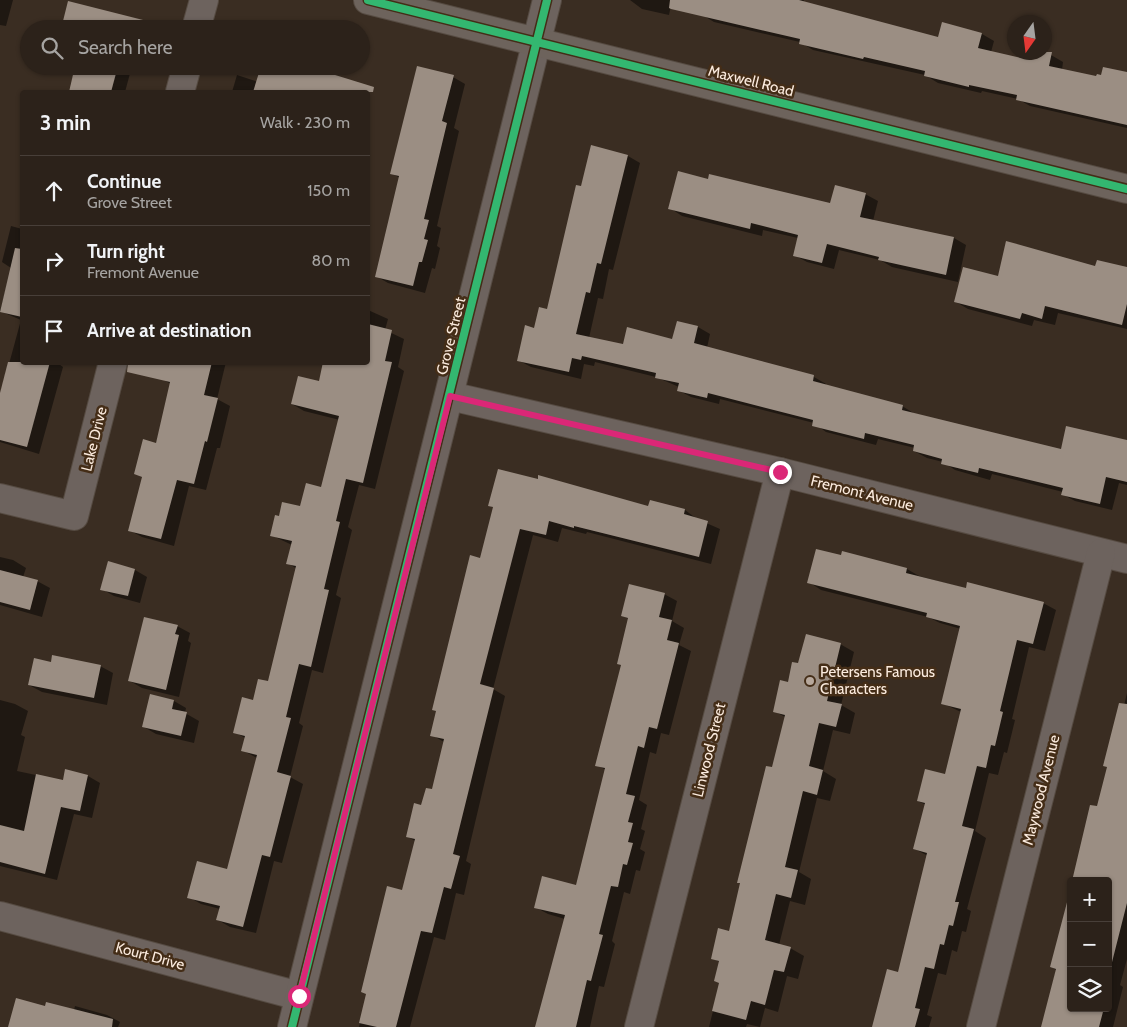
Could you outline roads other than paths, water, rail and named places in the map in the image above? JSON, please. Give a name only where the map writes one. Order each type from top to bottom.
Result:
[{"type":"main road","name":"Maxwell Road","points":[[368,0],[1127,189]]},
{"type":"street","points":[[198,20],[204,0]]},
{"type":"street","name":"Grove Street","points":[[292,1027],[547,0]]},
{"type":"street","points":[[181,90],[185,75]]},
{"type":"street","name":"Lake Drive","points":[[0,498],[74,516],[112,365]]},
{"type":"street","name":"Fremont Avenue","points":[[450,396],[780,472],[1114,556]]},
{"type":"street","name":"Linwood Street","points":[[639,1027],[780,472]]},
{"type":"street","name":"Maywood Avenue","points":[[981,1027],[1114,556]]},
{"type":"street","name":"Kourt Drive","points":[[0,916],[299,996]]},
{"type":"place","name":"Petersens Famous Characters","points":[[810,681]]}]
